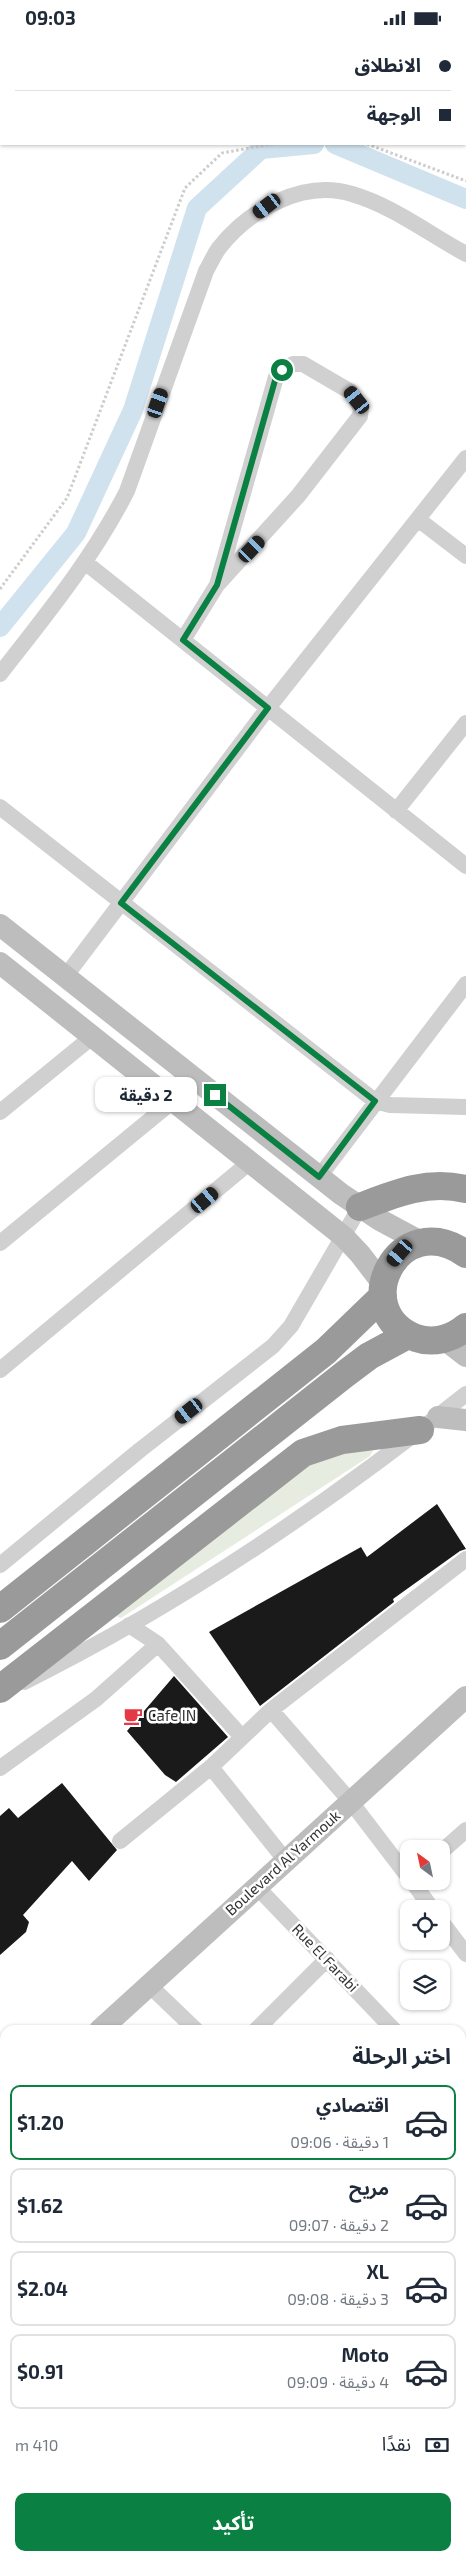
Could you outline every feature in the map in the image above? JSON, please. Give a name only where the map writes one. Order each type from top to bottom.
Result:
[{"type":"highway","points":[[360,1207],[412,1188],[441,1185],[466,1189]]},
{"type":"highway","points":[[450,1243],[400,1253],[386,1273],[383,1290],[391,1319],[408,1335],[432,1341],[455,1333]]},
{"type":"highway","points":[[0,1609],[326,1351],[383,1290]]},
{"type":"highway","points":[[0,1646],[345,1374],[369,1357],[408,1335]]},
{"type":"highway","points":[[0,1689],[303,1453],[342,1440],[429,1424]]},
{"type":"main road","points":[[0,925],[319,1177],[360,1207],[450,1243]]},
{"type":"main road","points":[[2,968],[344,1237],[360,1254],[383,1290]]},
{"type":"main road","points":[[455,1333],[466,1356]]},
{"type":"main road","points":[[429,1424],[466,1420]]},
{"type":"main road","name":"Boulevard Al Yarmouk","points":[[105,2025],[466,1697]]},
{"type":"street","points":[[0,674],[86,563],[110,525],[127,491],[206,271],[218,249],[237,229],[267,206],[293,195],[324,191],[351,193],[382,206],[466,254]]},
{"type":"street","points":[[183,640],[217,585],[292,503],[360,415],[361,408],[351,392],[303,364],[293,364],[276,377],[217,585]]},
{"type":"street","points":[[66,977],[268,708],[419,520],[466,458]]},
{"type":"street","points":[[419,520],[466,556]]},
{"type":"street","points":[[86,563],[466,866]]},
{"type":"street","points":[[396,811],[466,723]]},
{"type":"street","points":[[0,807],[375,1101],[390,1105],[466,1107]]},
{"type":"street","points":[[319,1177],[375,1101],[466,984]]},
{"type":"street","points":[[0,1112],[92,1037]]},
{"type":"street","points":[[0,1243],[173,1101]]},
{"type":"street","points":[[3,1362],[250,1162]]},
{"type":"street","points":[[0,1565],[140,1450],[273,1346],[291,1326],[360,1207]]},
{"type":"street","points":[[0,1694],[129,1625],[256,1546],[429,1424],[466,1394]]},
{"type":"street","points":[[120,1841],[211,1767],[271,1709],[466,1559]]},
{"type":"street","points":[[129,1625],[158,1644],[242,1737]]},
{"type":"street","points":[[0,1769],[96,1699],[158,1644]]},
{"type":"street","points":[[271,1709],[351,1801],[400,1865]]},
{"type":"street","points":[[211,1767],[286,1861]]},
{"type":"street","points":[[450,1844],[466,1830]]},
{"type":"street","name":"Rue El Farabi","points":[[256,1887],[389,2025]]},
{"type":"street","points":[[450,1933],[466,1954]]},
{"type":"street","points":[[261,2025],[327,1959]]},
{"type":"street","points":[[149,1985],[191,2025]]},
{"type":"path","points":[[0,589],[67,498],[185,188],[222,153],[267,145]]},
{"type":"path","points":[[370,145],[466,181]]},
{"type":"shaded area","points":[[374,1448],[370,1456],[121,1618],[116,1616],[216,1532],[312,1458]]},
{"type":"building","points":[[437,1504],[466,1549],[460,1551],[393,1599],[394,1602],[260,1706],[209,1632],[361,1547],[367,1557]]},
{"type":"building","points":[[174,1676],[228,1737],[176,1782],[165,1775],[127,1731]]},
{"type":"building","points":[[62,1783],[117,1850],[89,1881],[72,1861],[23,1915],[29,1922],[26,1932],[0,1955],[0,1816],[9,1808],[18,1818]]},
{"type":"waterway","points":[[0,627],[76,533],[133,410],[197,208],[261,149],[303,145]]},
{"type":"waterway","points":[[337,145],[466,199]]},
{"type":"place","name":"Cafe IN","points":[[133,1716]]},
{"type":"route","points":[[215,1095],[319,1177],[375,1101],[362,1093],[121,903],[268,708],[183,640],[217,585],[276,377],[282,370]]}]
